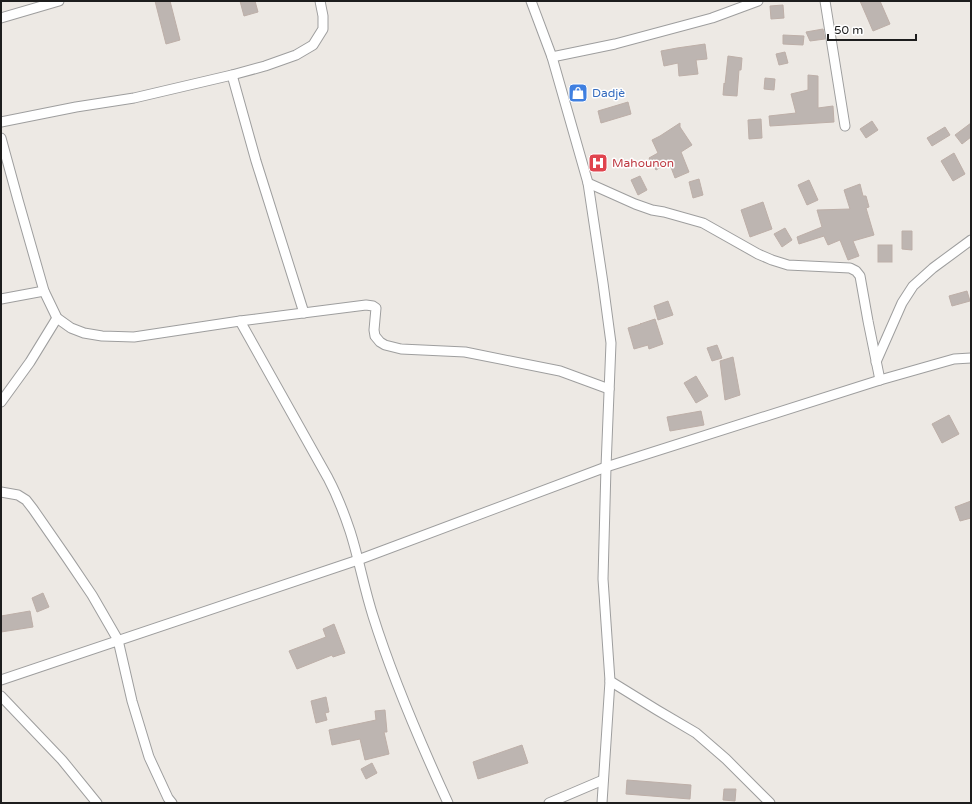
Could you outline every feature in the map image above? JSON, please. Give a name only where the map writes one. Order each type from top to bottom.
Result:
[{"type":"street","points":[[1,18],[59,1]]},
{"type":"street","points":[[1,122],[76,107],[134,98],[232,75],[296,55],[313,45],[322,29],[323,16],[320,1]]},
{"type":"street","points":[[531,1],[552,57],[588,183],[611,343],[603,579],[610,680],[602,803]]},
{"type":"street","points":[[552,57],[615,44],[712,18],[758,1]]},
{"type":"street","points":[[825,1],[845,126]]},
{"type":"street","points":[[232,75],[256,161],[304,313]]},
{"type":"street","points":[[1,138],[44,291],[57,318],[71,328],[84,333],[102,336],[134,337],[240,321],[366,305],[376,308],[374,330],[375,336],[385,345],[401,349],[465,352],[560,371],[609,389]]},
{"type":"street","points":[[588,183],[652,210],[702,223],[758,254],[772,260],[788,265],[850,268],[856,271],[860,276],[880,380]]},
{"type":"street","points":[[876,362],[902,303],[913,286],[933,268],[971,240]]},
{"type":"street","points":[[1,299],[44,291]]},
{"type":"street","points":[[1,402],[30,362],[57,318]]},
{"type":"street","points":[[240,321],[341,504],[351,533],[373,616],[392,672],[426,757],[448,803]]},
{"type":"street","points":[[1,680],[358,560],[606,467],[880,380],[954,359],[971,358]]},
{"type":"street","points":[[1,492],[18,495],[26,500],[33,508],[92,595],[118,640],[132,701],[149,757],[168,798],[172,803]]},
{"type":"street","points":[[610,680],[696,733],[726,758],[770,803]]},
{"type":"street","points":[[1,696],[62,760],[97,803]]},
{"type":"street","points":[[549,803],[603,780]]},
{"type":"building","points":[[155,1],[170,1],[180,40],[166,44]]},
{"type":"building","points":[[240,1],[255,1],[258,12],[244,16]]},
{"type":"building","points":[[860,1],[880,1],[890,24],[873,31]]},
{"type":"building","points":[[783,5],[784,18],[771,19],[770,6]]},
{"type":"building","points":[[823,29],[825,39],[810,41],[806,32]]},
{"type":"building","points":[[783,35],[804,36],[803,45],[783,44]]},
{"type":"building","points":[[705,44],[707,59],[696,60],[698,74],[679,76],[678,63],[664,66],[661,51]]},
{"type":"building","points":[[785,52],[788,63],[779,65],[776,54]]},
{"type":"building","points":[[728,56],[742,58],[741,70],[739,70],[737,96],[723,95]]},
{"type":"building","points":[[808,75],[818,76],[818,108],[833,106],[834,122],[770,126],[769,116],[796,113],[791,94],[808,90]]},
{"type":"building","points":[[765,78],[775,79],[774,90],[764,89]]},
{"type":"building","points":[[628,102],[631,114],[601,123],[598,111]]},
{"type":"building","points":[[761,119],[762,138],[749,139],[748,120]]},
{"type":"building","points":[[872,121],[878,130],[866,138],[860,129]]},
{"type":"building","points":[[680,123],[680,127],[692,145],[681,152],[689,172],[675,178],[669,162],[656,170],[649,158],[658,153],[652,140]]},
{"type":"building","points":[[971,123],[971,137],[962,144],[955,135]]},
{"type":"building","points":[[945,127],[950,135],[932,146],[927,138]]},
{"type":"building","points":[[954,153],[965,174],[953,181],[941,161]]},
{"type":"building","points":[[640,176],[647,190],[638,195],[631,180]]},
{"type":"building","points":[[699,179],[703,195],[693,198],[689,182]]},
{"type":"building","points":[[809,180],[818,200],[807,205],[798,185]]},
{"type":"building","points":[[860,184],[863,196],[866,196],[869,207],[866,208],[874,235],[853,241],[859,256],[848,260],[840,240],[828,245],[824,236],[799,244],[797,237],[822,227],[817,210],[850,209],[844,190]]},
{"type":"building","points":[[763,202],[772,229],[750,237],[741,210]]},
{"type":"building","points":[[785,228],[792,240],[782,247],[774,234]]},
{"type":"building","points":[[902,231],[912,231],[912,250],[902,249]]},
{"type":"building","points":[[878,245],[892,245],[892,262],[878,262]]},
{"type":"building","points":[[967,291],[970,301],[952,306],[949,296]]},
{"type":"building","points":[[668,301],[673,315],[658,320],[654,306]]},
{"type":"building","points":[[655,319],[663,344],[649,349],[648,345],[634,349],[628,328]]},
{"type":"building","points":[[717,345],[722,358],[712,361],[707,348]]},
{"type":"building","points":[[733,357],[740,395],[725,400],[720,361]]},
{"type":"building","points":[[696,376],[708,396],[696,403],[684,383]]},
{"type":"building","points":[[701,411],[704,425],[670,431],[667,417]]},
{"type":"building","points":[[949,415],[959,434],[942,443],[932,424]]},
{"type":"building","points":[[971,501],[971,518],[960,521],[955,507]]},
{"type":"building","points":[[43,593],[49,607],[37,612],[32,598]]},
{"type":"building","points":[[30,611],[33,627],[1,632],[1,616]]},
{"type":"building","points":[[334,624],[345,653],[333,657],[332,655],[297,669],[289,651],[326,637],[323,629]]},
{"type":"building","points":[[326,697],[329,712],[325,713],[327,720],[316,723],[311,701]]},
{"type":"building","points":[[385,710],[387,732],[384,732],[389,754],[365,760],[360,739],[332,745],[329,730],[376,720],[375,711]]},
{"type":"building","points":[[522,745],[528,763],[478,779],[473,762]]},
{"type":"building","points":[[372,763],[377,773],[366,779],[361,769]]},
{"type":"building","points":[[627,780],[691,785],[690,799],[626,794]]},
{"type":"building","points":[[724,789],[736,789],[735,801],[723,800]]},
{"type":"place","name":"Dadjè","points":[[578,93]]},
{"type":"place","name":"Mahounon","points":[[598,163]]}]
